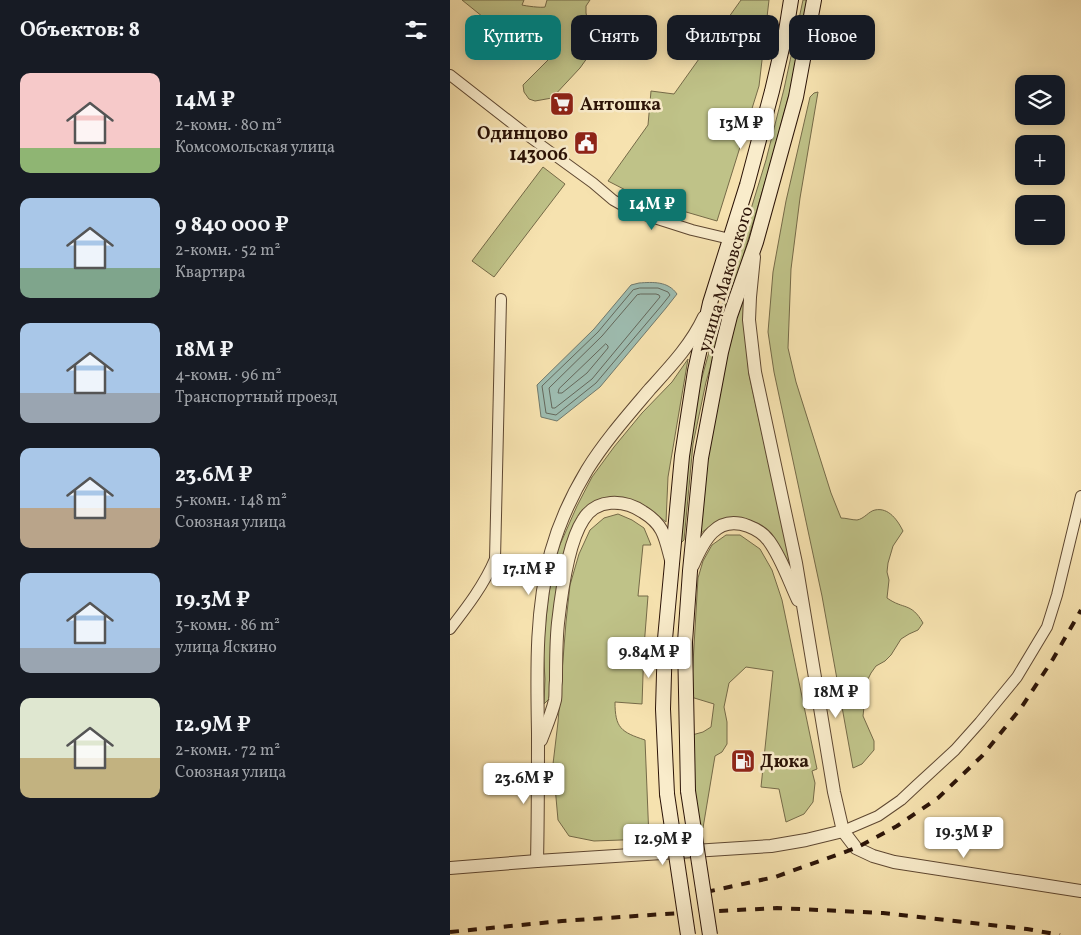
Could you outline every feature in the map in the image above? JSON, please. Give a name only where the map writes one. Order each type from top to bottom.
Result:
[{"type":"main road","name":"улица Маковского","points":[[688,935],[667,794],[663,709],[665,639],[684,447],[695,371],[710,303],[747,184],[772,92],[791,0]]},
{"type":"main road","name":"улица Маковского","points":[[710,935],[688,791],[685,642],[701,458],[721,352],[730,316],[756,242],[796,97],[814,0]]},
{"type":"street","points":[[450,75],[613,200],[645,215],[692,230],[730,239]]},
{"type":"street","points":[[756,242],[750,297],[751,347],[796,563],[842,831],[856,848],[873,856],[894,862],[1081,891]]},
{"type":"street","points":[[450,629],[479,589],[495,559],[501,299]]},
{"type":"street","points":[[537,861],[537,685],[539,631],[545,581],[551,552],[568,504],[593,461],[613,433],[677,359],[699,328],[710,303]]},
{"type":"street","points":[[450,868],[771,846],[842,831],[878,816],[900,800],[941,764],[1018,677],[1047,627],[1058,595],[1081,496]]},
{"type":"street","points":[[538,749],[555,700],[558,624],[566,572],[577,531],[582,520],[597,506],[608,502],[619,502],[639,509],[659,524],[666,541],[672,566]]},
{"type":"street","points":[[690,571],[701,547],[711,533],[730,522],[745,525],[758,531],[768,540],[779,558],[804,612]]},
{"type":"green space","points":[[462,0],[524,0],[522,5],[545,7],[547,0],[590,0],[586,6],[586,15],[571,15],[571,60],[586,60],[552,98],[535,101],[529,99],[524,92],[523,85],[548,60],[561,60],[561,15],[481,15]]},
{"type":"green space","points":[[741,0],[769,0],[767,15],[730,15]]},
{"type":"green space","points":[[803,0],[809,0],[806,15],[800,15]]},
{"type":"green space","points":[[698,60],[762,60],[759,86],[717,221],[645,200],[608,181],[648,125],[651,91],[674,94]]},
{"type":"green space","points":[[790,60],[796,60],[771,162],[706,382],[693,444],[684,540],[681,543],[677,541],[688,442],[701,381],[725,294],[766,160]]},
{"type":"green space","points":[[818,92],[800,198],[791,269],[788,348],[796,382],[831,493],[841,518],[857,520],[873,511],[880,510],[889,513],[896,519],[903,531],[893,546],[888,563],[887,598],[911,609],[919,616],[923,623],[918,630],[901,639],[891,655],[876,666],[867,681],[867,699],[863,716],[874,741],[874,750],[862,764],[853,768],[822,596],[774,372],[768,332],[773,272],[786,201],[810,97]]},
{"type":"green space","points":[[543,167],[565,184],[494,277],[472,261]]},
{"type":"green space","points":[[745,283],[745,334],[749,374],[792,570],[783,553],[764,527],[747,519],[733,518],[719,522],[700,534],[706,456],[721,379]]},
{"type":"green space","points":[[688,359],[668,477],[666,522],[651,510],[631,501],[598,501],[568,541],[550,698],[544,704],[543,647],[555,556],[592,477],[642,413],[672,382]]},
{"type":"green space","points":[[618,514],[644,528],[651,545],[643,545],[638,596],[648,596],[642,704],[615,702],[616,718],[621,728],[645,740],[649,839],[594,841],[569,836],[558,820],[553,764],[570,585],[579,554],[590,530],[604,518]]},
{"type":"green space","points":[[726,535],[740,535],[760,549],[772,570],[782,600],[817,769],[812,771],[815,783],[813,802],[804,814],[786,822],[779,789],[761,787],[773,671],[746,667],[729,683],[724,707],[727,722],[727,744],[722,752],[715,756],[703,828],[700,826],[693,787],[692,735],[703,732],[711,727],[714,704],[691,697],[698,578],[703,561],[712,545]]},
{"type":"water","points":[[639,283],[665,285],[677,294],[600,387],[557,421],[541,417],[537,385],[594,329],[631,285]]},
{"type":"railway","points":[[706,892],[775,877],[856,848],[897,826],[938,798],[982,756],[1021,708],[1053,659],[1081,610]]},
{"type":"railway","points":[[450,932],[562,921],[777,908],[883,913],[1027,929],[1060,935]]},
{"type":"place","name":"Антошка","points":[[562,104]]},
{"type":"place","name":"Одинцово 143006","points":[[586,143]]},
{"type":"place","name":"Дюка","points":[[743,761]]}]
